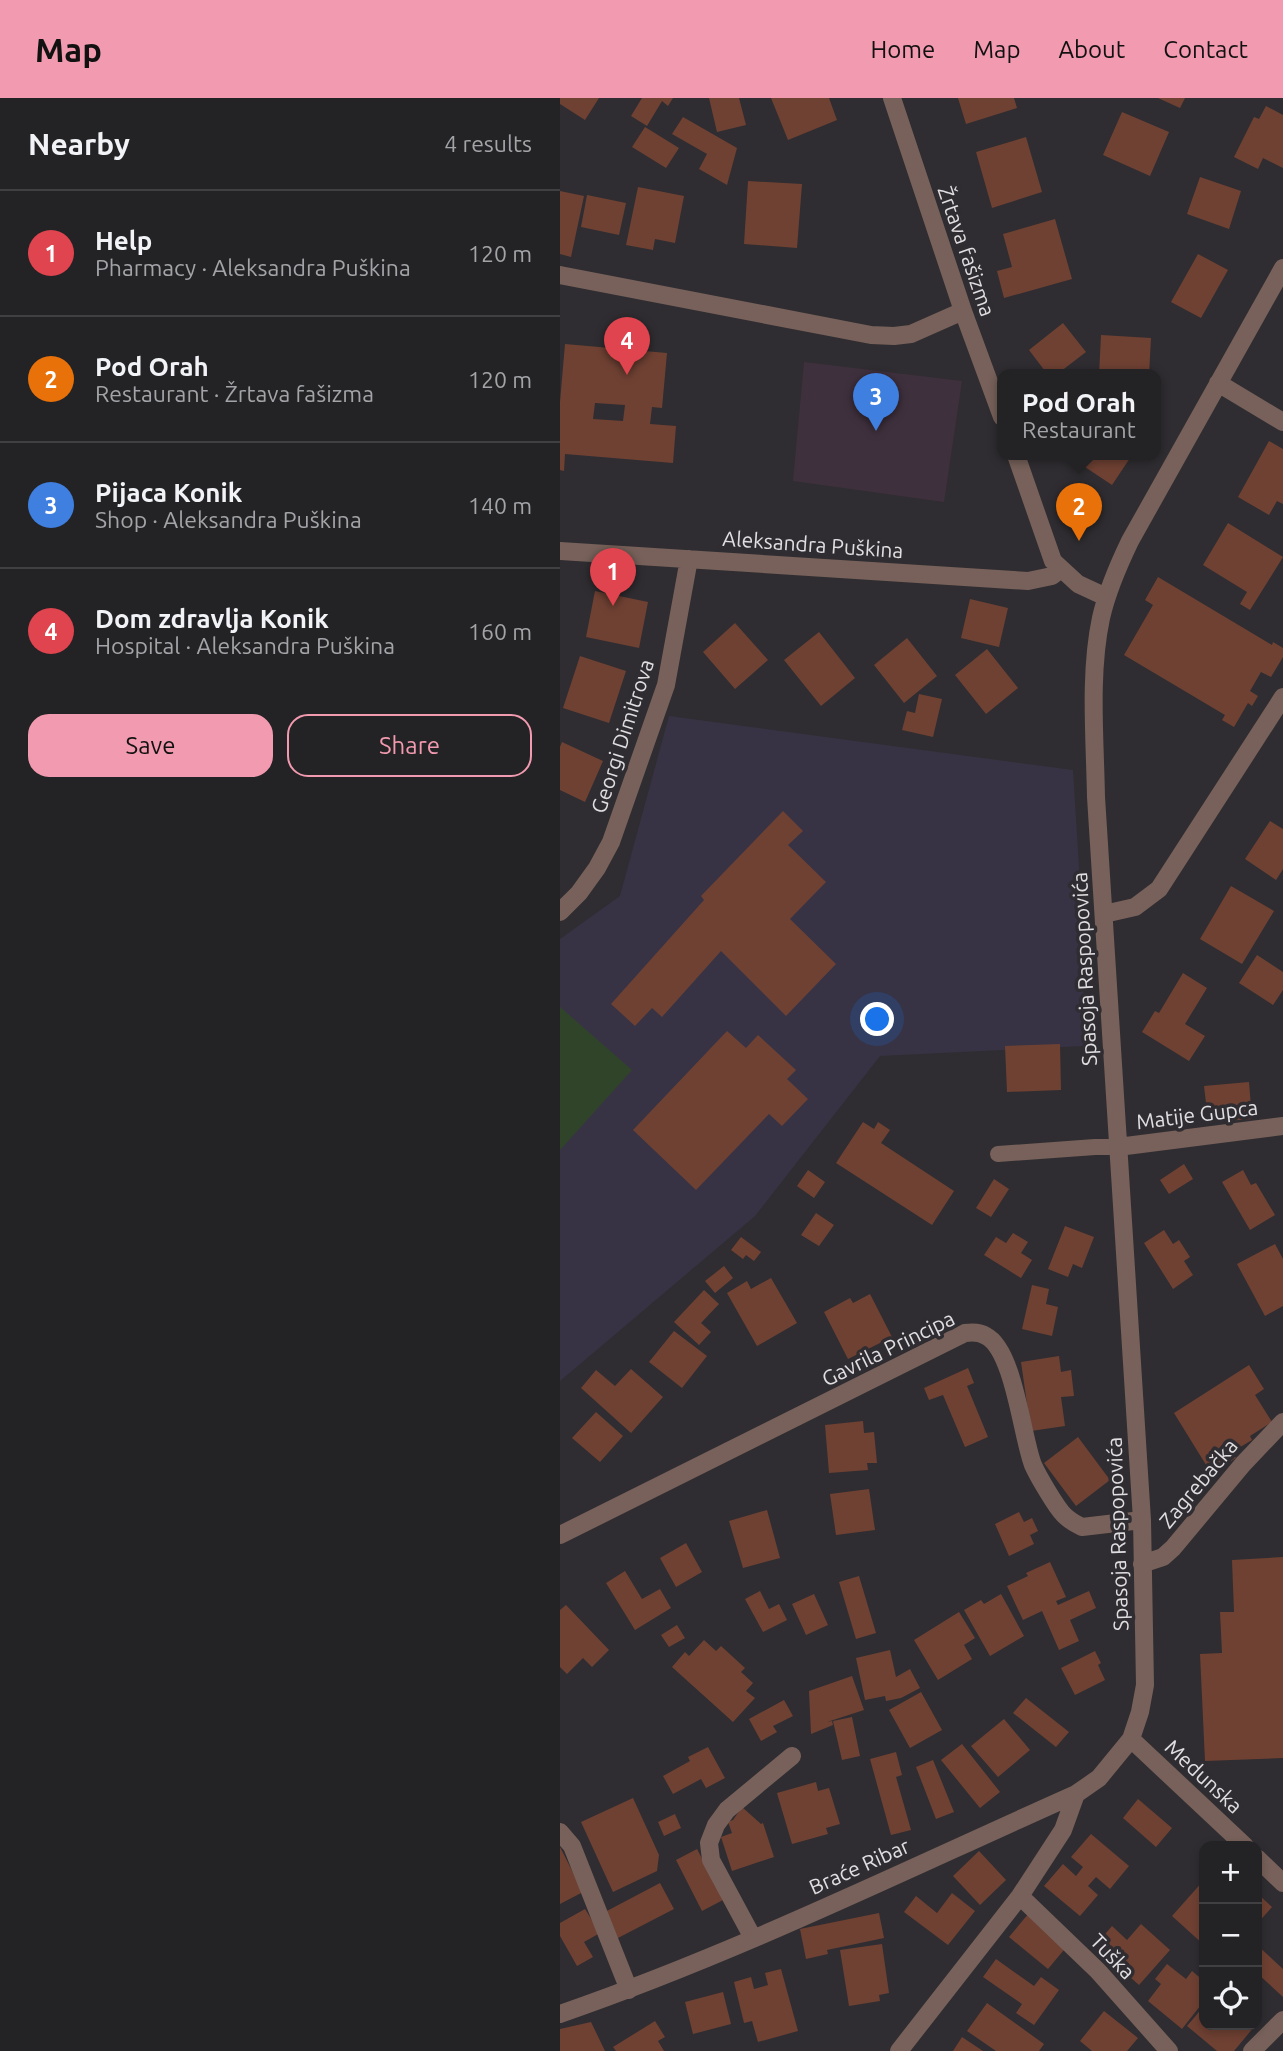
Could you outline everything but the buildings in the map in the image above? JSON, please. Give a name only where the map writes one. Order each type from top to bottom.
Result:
[{"type":"street","name":"Žrtava fašizma","points":[[892,98],[963,311],[997,403]]},
{"type":"street","name":"Spasoja Raspopovića","points":[[1140,1712],[1145,1685],[1142,1520],[1096,797],[1097,645],[1106,597],[1129,541],[1283,268]]},
{"type":"street","points":[[560,275],[871,335],[911,334],[963,311]]},
{"type":"street","points":[[1218,383],[1283,422]]},
{"type":"street","points":[[1018,460],[1053,561],[1078,584],[1106,597]]},
{"type":"street","name":"Aleksandra Puškina","points":[[560,551],[1028,581],[1052,576],[1060,569]]},
{"type":"street","name":"Georgi Dimitrova","points":[[560,912],[579,893],[611,842],[666,685],[689,559]]},
{"type":"street","points":[[1104,914],[1135,907],[1159,889],[1283,697]]},
{"type":"street","name":"Matije Gupca","points":[[1118,1147],[1283,1126]]},
{"type":"street","name":"Gavrila Principa","points":[[560,1535],[965,1333],[975,1332],[987,1336],[995,1343],[1001,1355],[1015,1390],[1033,1465],[1062,1513],[1082,1527],[1142,1520]]},
{"type":"street","name":"Zagrebačka","points":[[1142,1564],[1163,1557],[1173,1548],[1283,1422]]},
{"type":"street","name":"Braće Ribar","points":[[560,2014],[629,1990],[753,1938],[1076,1794],[1099,1778],[1131,1739],[1140,1712]]},
{"type":"street","name":"Medunska","points":[[1131,1739],[1240,1841]]},
{"type":"street","points":[[753,1938],[711,1860],[709,1843],[716,1825],[727,1810],[792,1756]]},
{"type":"street","points":[[899,2051],[1020,1896],[1063,1830],[1076,1794]]},
{"type":"street","points":[[560,1832],[572,1846],[629,1990]]},
{"type":"street","points":[[1262,1863],[1283,1882]]},
{"type":"street","name":"Tuška","points":[[1020,1896],[1097,1971],[1169,2051]]},
{"type":"street","points":[[1252,2051],[1283,2020]]},
{"type":"lane","points":[[998,1154],[1118,1147]]},
{"type":"shaded area","points":[[804,362],[962,381],[944,502],[793,481]]},
{"type":"shaded area","points":[[669,716],[1073,770],[1083,933],[1084,1046],[880,1056],[755,1216],[560,1381],[560,939],[620,896]]},
{"type":"green space","points":[[560,1007],[632,1070],[560,1150]]},
{"type":"place","name":"Dom zdravlja Konik","points":[[627,375]]},
{"type":"place","name":"Pijaca Konik","points":[[876,431]]},
{"type":"place","name":"Pod Orah","points":[[1079,541]]},
{"type":"place","name":"Help","points":[[613,606]]}]
